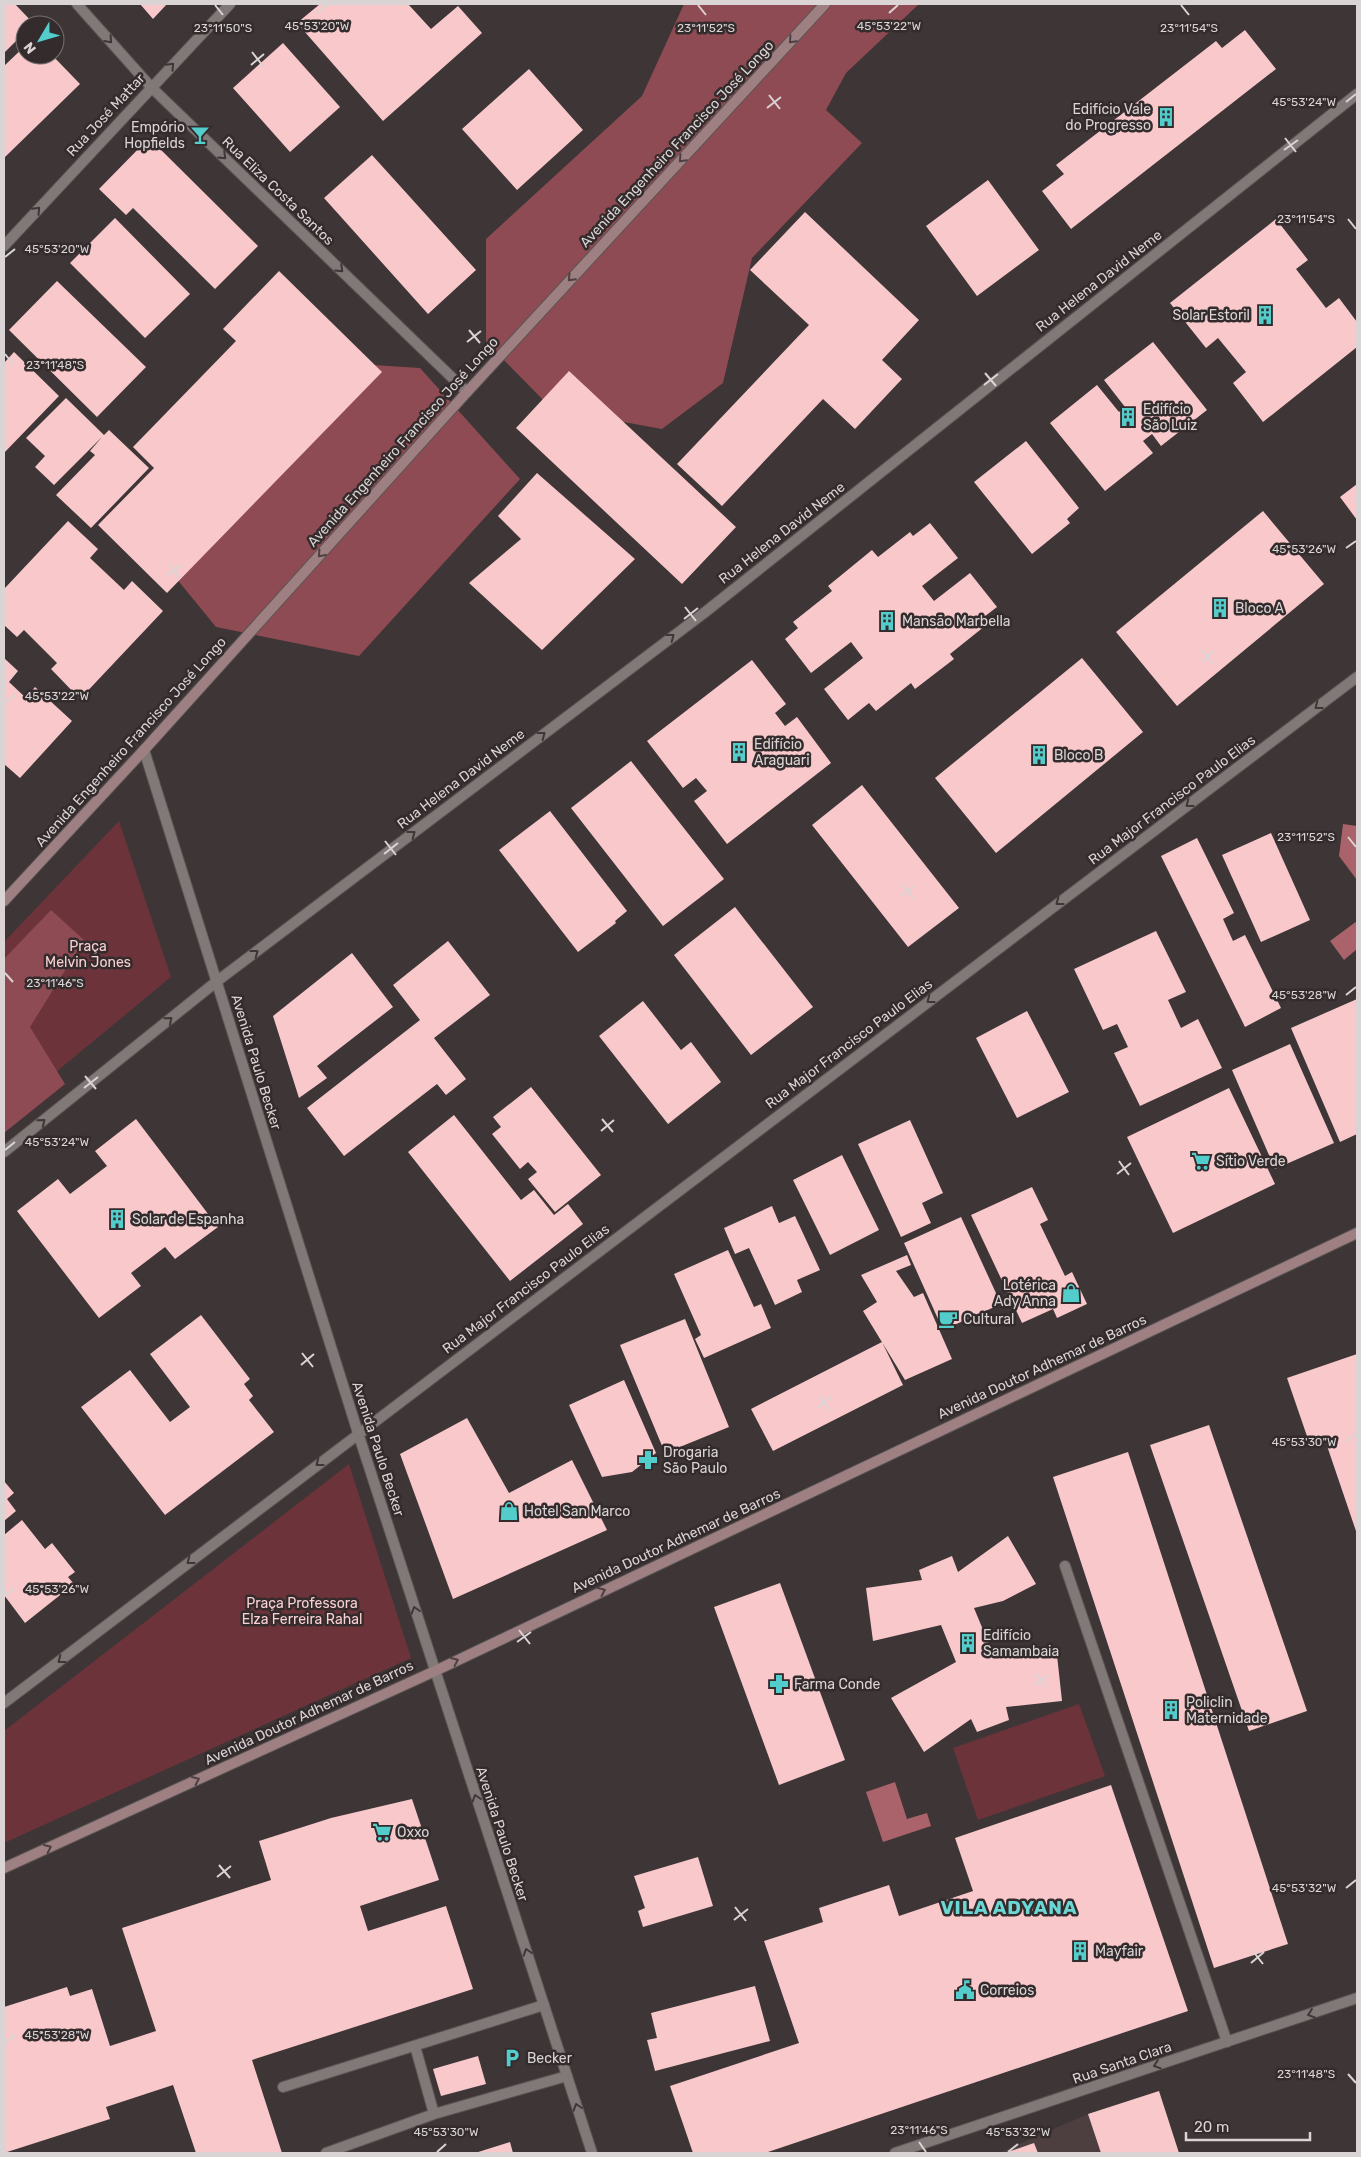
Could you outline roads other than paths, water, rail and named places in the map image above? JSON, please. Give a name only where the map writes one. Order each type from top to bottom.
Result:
[{"type":"street","name":"Rua Eliza Costa Santos","points":[[77,4],[151,87],[467,392]]},
{"type":"street","name":"Rua José Mattar","points":[[4,246],[230,4]]},
{"type":"street","name":"Avenida Engenheiro Francisco José Longo","points":[[4,901],[144,750],[467,392],[825,4]]},
{"type":"street","name":"Rua Helena David Neme","points":[[216,982],[704,613],[1357,94]]},
{"type":"street","name":"Rua Major Francisco Paulo Elias","points":[[358,1433],[1357,677]]},
{"type":"street","name":"Avenida Paulo Becker","points":[[144,750],[358,1433],[592,2153]]},
{"type":"street","points":[[4,1152],[216,982]]},
{"type":"street","name":"Avenida Doutor Adhemar de Barros","points":[[4,1868],[435,1671],[1357,1233]]},
{"type":"street","points":[[4,1703],[358,1433]]},
{"type":"street","points":[[1065,1566],[1227,2042]]},
{"type":"street","name":"Rua Santa Clara","points":[[896,2153],[1357,1998]]},
{"type":"street","points":[[282,2087],[544,2005]]},
{"type":"street","points":[[415,2046],[434,2114]]},
{"type":"street","points":[[326,2153],[434,2114],[567,2076]]},
{"type":"place","name":"Edifício Vale do Progresso","points":[[1166,117]]},
{"type":"place","name":"Empório Hopfields","points":[[200,135]]},
{"type":"place","name":"Solar Estoril","points":[[1265,315]]},
{"type":"place","name":"Edifício São Luiz","points":[[1128,417]]},
{"type":"place","name":"Bloco A","points":[[1220,608]]},
{"type":"place","name":"Mansāo Marbella","points":[[887,621]]},
{"type":"place","name":"Edifício Araguari","points":[[739,752]]},
{"type":"place","name":"Bloco B","points":[[1039,755]]},
{"type":"place","name":"Sítio Verde","points":[[1201,1161]]},
{"type":"place","name":"Solar de Espanha","points":[[117,1219]]},
{"type":"place","name":"Lotérica Ady Anna","points":[[1071,1293]]},
{"type":"place","name":"Cultural","points":[[948,1319]]},
{"type":"place","name":"Drogaria São Paulo","points":[[648,1460]]},
{"type":"place","name":"Hotel San Marco","points":[[509,1511]]},
{"type":"place","name":"Edifício Samambaia","points":[[968,1643]]},
{"type":"place","name":"Farma Conde","points":[[779,1684]]},
{"type":"place","name":"Policlin Maternidade","points":[[1171,1710]]},
{"type":"place","name":"Oxxo","points":[[382,1832]]},
{"type":"place","name":"Mayfair","points":[[1080,1951]]},
{"type":"place","name":"Correios","points":[[965,1990]]},
{"type":"place","name":"Becker","points":[[512,2058]]},
{"type":"district","name":"VILA ADYANA","points":[[1009,1907]]},
{"type":"park label","name":"Praça Melvin Jones","points":[[88,954]]},
{"type":"park label","name":"Praça Professora Elza Ferreira Rahal","points":[[302,1612]]}]
